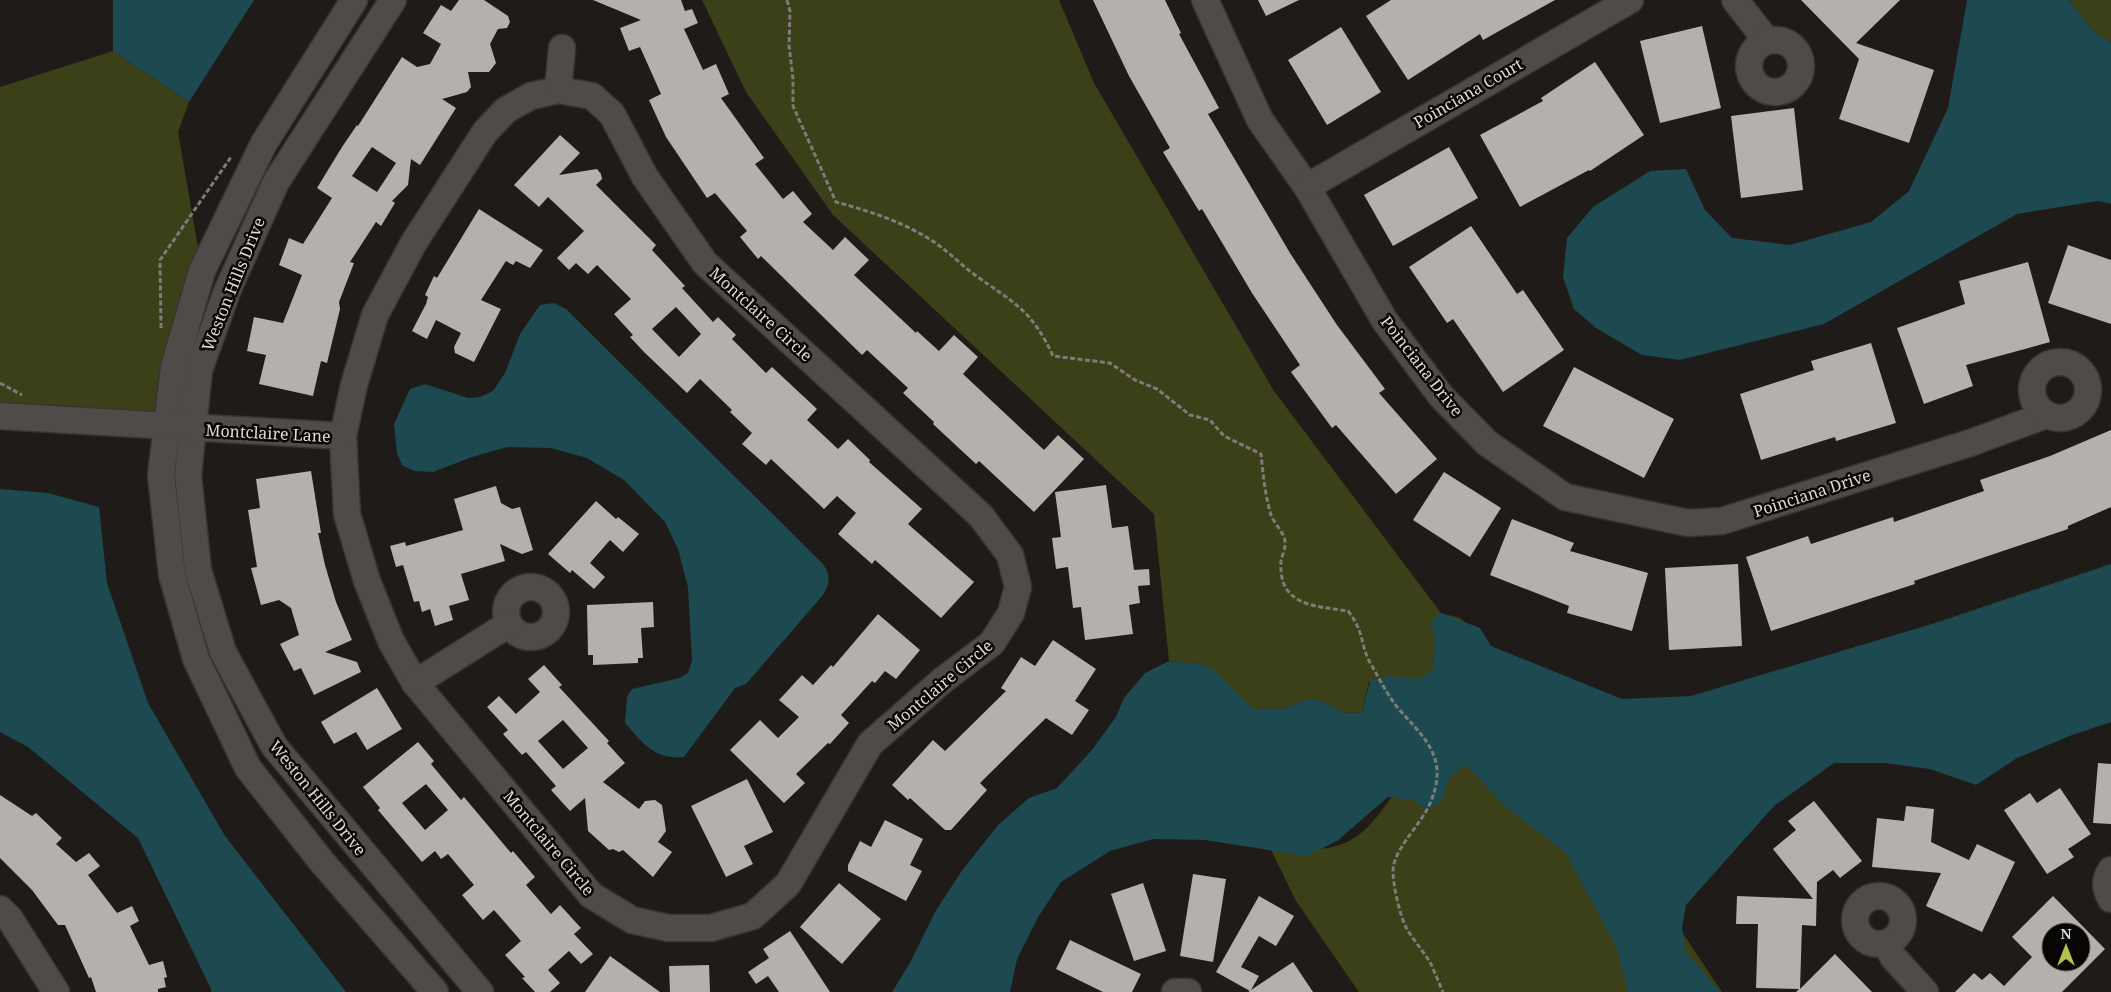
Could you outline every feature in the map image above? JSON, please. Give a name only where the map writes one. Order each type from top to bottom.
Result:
[{"type":"street","name":"Weston Hills Drive","points":[[354,0],[264,143],[202,271],[174,367],[161,475],[172,575],[196,658],[248,768],[322,862],[435,992]]},
{"type":"street","name":"Weston Hills Drive","points":[[394,0],[276,182],[228,289],[199,370],[188,475],[198,570],[223,652],[274,746],[480,992]]},
{"type":"street","name":"Poinciana Drive","points":[[1205,0],[1260,120],[1307,187],[1385,322],[1441,396],[1487,443],[1565,497],[1688,523],[1722,521],[1970,443],[2046,414]]},
{"type":"street","name":"Poinciana Court","points":[[1307,187],[1630,0]]},
{"type":"street","points":[[1735,0],[1766,41]]},
{"type":"street","points":[[558,90],[562,48]]},
{"type":"street","name":"Montclaire Circle","points":[[558,90],[592,96],[612,114],[645,177],[705,263],[981,516],[1010,555],[1018,587],[1012,613],[992,643],[944,680],[870,744],[788,884],[753,916],[711,928],[668,928],[632,920],[591,895],[415,683],[390,641],[364,572],[347,514],[343,436],[354,385],[375,315],[413,244],[485,132],[506,110],[531,96],[558,90]]},
{"type":"street","name":"Montclaire Lane","points":[[0,416],[168,425],[193,429],[343,436]]},
{"type":"street","points":[[415,683],[509,624]]},
{"type":"street","points":[[2111,870],[2106,881],[2106,890],[2111,899]]},
{"type":"street","points":[[0,909],[10,919],[56,992]]},
{"type":"street","points":[[1886,943],[1893,957],[1925,992]]},
{"type":"street","points":[[1175,992],[1188,992]]},
{"type":"path","points":[[787,0],[790,10],[789,45],[793,79],[793,106],[836,202],[884,216],[931,240],[974,275],[1016,302],[1041,330],[1053,356],[1110,363],[1135,380],[1157,389],[1190,414],[1210,420],[1224,436],[1261,454],[1264,484],[1272,516],[1286,542],[1281,562],[1283,586],[1294,599],[1315,606],[1348,611],[1358,623],[1370,664],[1398,707],[1417,726],[1429,743],[1436,761],[1436,782],[1431,801],[1420,823],[1397,854],[1393,868],[1394,884],[1406,927],[1430,963],[1443,992]]},
{"type":"path","points":[[160,335],[162,317],[160,260],[234,152]]},
{"type":"green space","points":[[702,0],[1059,0],[1094,83],[1274,391],[1441,613],[1460,618],[1491,646],[1722,992],[1359,992],[1296,901],[1268,844],[1318,849],[1337,846],[1352,839],[1366,829],[1379,815],[1407,774],[1369,681],[1362,712],[1344,712],[1324,702],[1311,699],[1285,708],[1253,709],[1201,664],[1169,661],[1154,514],[833,215],[746,92]]},
{"type":"green space","points":[[2069,0],[2111,0],[2111,43],[2093,31]]},
{"type":"green space","points":[[113,51],[189,102],[178,132],[202,271],[168,425],[0,416],[0,87]]},
{"type":"water","points":[[113,0],[254,0],[189,102],[113,51]]},
{"type":"water","points":[[1967,0],[2069,0],[2093,31],[2111,43],[2111,204],[2098,201],[2017,214],[1824,324],[1680,360],[1642,355],[1596,328],[1574,309],[1563,277],[1567,238],[1593,207],[1650,171],[1686,169],[1705,210],[1732,238],[1790,245],[1871,222],[1909,191],[1948,108]]},
{"type":"water","points":[[554,303],[566,309],[823,564],[827,572],[828,583],[823,595],[746,684],[735,688],[684,757],[665,756],[650,749],[625,723],[627,697],[632,689],[680,678],[688,673],[692,660],[688,587],[678,549],[665,522],[624,480],[587,458],[551,448],[507,447],[472,457],[433,472],[414,471],[402,465],[397,453],[394,424],[410,389],[425,384],[468,398],[480,397],[493,391],[505,373],[520,334],[540,305]]},
{"type":"water","points":[[0,489],[48,493],[99,507],[107,583],[148,703],[225,836],[346,992],[211,992],[138,838],[28,747],[0,732]]},
{"type":"water","points":[[2111,564],[2111,722],[2072,735],[2017,758],[1976,785],[1930,769],[1884,763],[1834,763],[1774,806],[1686,905],[1682,927],[1686,953],[1721,992],[1628,992],[1617,948],[1565,852],[1507,808],[1466,765],[1450,776],[1441,802],[1427,810],[1414,800],[1388,797],[1337,841],[1306,856],[1205,840],[1153,839],[1110,851],[1061,882],[1037,919],[1017,959],[1010,992],[892,992],[910,963],[935,912],[961,872],[998,825],[1029,798],[1057,788],[1091,751],[1116,717],[1124,698],[1145,673],[1169,661],[1201,664],[1214,670],[1253,709],[1285,708],[1311,699],[1324,702],[1345,712],[1362,712],[1370,681],[1389,676],[1419,679],[1433,669],[1435,642],[1431,620],[1441,613],[1480,628],[1491,646],[1622,699],[1691,696],[1935,623]]},
{"type":"building","points":[[459,0],[484,0],[508,16],[510,22],[507,28],[498,29],[490,44],[496,63],[489,72],[468,72],[471,87],[467,92],[442,99],[456,108],[420,165],[411,159],[408,185],[392,201],[395,203],[381,226],[376,222],[350,262],[354,263],[339,302],[340,309],[327,363],[321,361],[313,396],[259,384],[266,355],[247,351],[254,317],[283,323],[302,275],[279,265],[289,238],[303,244],[332,198],[317,188],[342,147],[358,126],[402,57],[417,67],[430,64],[441,44],[423,33],[441,5],[451,11]],"holes":[[[372,147],[396,163],[377,192],[352,176]]]},
{"type":"building","points":[[593,0],[681,0],[685,11],[692,9],[698,23],[684,29],[703,70],[716,64],[729,94],[721,98],[764,158],[755,164],[783,199],[793,191],[812,214],[803,222],[833,250],[845,237],[869,260],[854,275],[916,333],[917,331],[939,351],[954,335],[978,357],[963,374],[1044,450],[1058,435],[1084,459],[1034,512],[979,461],[976,464],[933,424],[934,422],[903,393],[908,388],[867,350],[862,355],[761,256],[758,259],[740,237],[747,231],[715,193],[707,198],[666,137],[649,100],[661,94],[640,47],[629,51],[620,28],[641,20]]},
{"type":"building","points":[[1093,0],[1165,0],[1181,33],[1179,34],[1219,108],[1208,114],[1290,253],[1337,325],[1385,389],[1379,393],[1437,459],[1396,494],[1336,425],[1332,428],[1291,372],[1300,365],[1252,293],[1202,209],[1199,211],[1163,152],[1170,148],[1129,76]]},
{"type":"building","points":[[1258,0],[1299,0],[1266,16]]},
{"type":"building","points":[[1391,0],[1555,0],[1483,40],[1480,34],[1408,80],[1366,16]]},
{"type":"building","points":[[1801,0],[1900,0],[1856,43],[1934,70],[1909,143],[1839,119],[1859,59]]},
{"type":"building","points":[[1702,26],[1721,108],[1660,123],[1640,41]]},
{"type":"building","points":[[1341,27],[1381,92],[1327,125],[1288,60]]},
{"type":"building","points":[[1595,62],[1644,135],[1590,171],[1520,207],[1480,135],[1543,101],[1541,98]]},
{"type":"building","points":[[1794,108],[1803,190],[1741,198],[1731,116]]},
{"type":"building","points":[[560,135],[580,153],[559,175],[597,169],[602,179],[596,185],[656,245],[652,250],[685,286],[682,288],[713,322],[718,317],[736,335],[732,339],[766,373],[772,367],[817,409],[807,420],[838,449],[848,439],[870,460],[869,462],[922,509],[908,524],[974,582],[941,618],[875,560],[872,564],[838,534],[856,513],[837,496],[824,509],[771,459],[766,465],[742,444],[752,433],[730,412],[732,410],[700,379],[687,393],[644,352],[630,337],[633,335],[614,314],[631,299],[597,265],[588,274],[576,263],[569,270],[557,258],[584,231],[548,197],[539,207],[514,185]],"holes":[[[676,307],[701,334],[679,357],[652,329]]]},
{"type":"building","points":[[1449,147],[1478,198],[1393,246],[1364,195]]},
{"type":"building","points":[[479,209],[543,250],[530,268],[516,261],[513,265],[506,261],[481,300],[501,309],[474,362],[455,353],[454,347],[461,333],[436,320],[427,339],[412,331],[426,304],[428,297],[425,295],[434,276],[437,278]]},
{"type":"building","points":[[1471,226],[1517,294],[1523,290],[1564,350],[1503,392],[1453,319],[1447,323],[1409,267]]},
{"type":"building","points":[[2068,245],[2111,260],[2111,324],[2048,303]]},
{"type":"building","points":[[2028,262],[2050,342],[1966,365],[1973,386],[1924,404],[1897,328],[1965,304],[1959,281]]},
{"type":"building","points":[[1871,343],[1896,423],[1836,441],[1835,437],[1761,460],[1740,394],[1814,370],[1811,361]]},
{"type":"building","points":[[1574,367],[1674,419],[1644,478],[1543,426]]},
{"type":"building","points":[[2111,430],[2111,507],[2068,526],[2068,529],[1914,581],[1915,584],[1771,631],[1746,557],[1808,536],[1811,544],[1893,517],[1894,522],[1984,491],[1980,480],[2050,456]]},
{"type":"building","points":[[311,471],[321,533],[318,533],[325,565],[336,602],[352,640],[325,652],[357,662],[361,672],[314,695],[301,668],[294,671],[280,644],[299,635],[291,608],[279,600],[261,605],[251,568],[257,567],[248,510],[260,508],[256,479]]},
{"type":"building","points":[[1444,472],[1501,508],[1470,557],[1413,520]]},
{"type":"building","points":[[1106,485],[1112,528],[1128,526],[1134,570],[1149,569],[1150,585],[1138,586],[1140,603],[1129,605],[1133,634],[1085,640],[1081,607],[1073,608],[1068,567],[1056,569],[1052,538],[1061,537],[1055,492]]},
{"type":"building","points":[[496,486],[501,503],[512,509],[520,507],[533,550],[522,554],[500,544],[505,561],[461,574],[469,600],[449,606],[453,620],[435,626],[430,609],[422,612],[419,601],[414,602],[403,565],[396,567],[390,546],[405,542],[406,546],[463,530],[454,499]]},
{"type":"building","points":[[596,501],[616,519],[618,517],[639,534],[623,552],[610,540],[590,563],[605,577],[594,589],[572,570],[570,573],[548,554]]},
{"type":"building","points":[[1512,519],[1574,543],[1570,551],[1648,573],[1632,631],[1567,613],[1569,606],[1490,575]]},
{"type":"building","points":[[1738,564],[1742,646],[1669,650],[1665,568]]},
{"type":"building","points":[[653,602],[654,627],[641,628],[643,658],[638,658],[638,663],[593,665],[593,655],[588,655],[587,605]]},
{"type":"building","points":[[878,614],[920,650],[896,679],[885,671],[875,683],[872,681],[841,715],[849,723],[830,744],[828,743],[796,774],[805,783],[784,803],[730,750],[760,720],[778,738],[799,717],[779,700],[802,675],[813,685],[831,665],[833,667]]},
{"type":"building","points":[[1053,640],[1096,669],[1075,701],[1089,710],[1072,735],[1046,718],[980,783],[987,790],[951,830],[945,830],[910,798],[908,800],[892,785],[933,740],[945,751],[1006,691],[1001,688],[1021,657],[1035,666]]},
{"type":"building","points":[[544,665],[562,685],[559,687],[609,741],[607,743],[625,763],[603,782],[639,809],[645,801],[655,800],[662,805],[666,831],[658,842],[672,852],[653,877],[623,850],[619,852],[613,849],[609,850],[588,831],[585,798],[570,811],[551,790],[556,786],[526,752],[522,755],[503,734],[508,730],[487,707],[499,696],[516,714],[540,692],[528,679]],"holes":[[[563,720],[588,748],[563,769],[538,741]]]},
{"type":"building","points":[[377,688],[402,729],[367,750],[356,732],[334,744],[321,722]]},
{"type":"building","points":[[418,742],[434,761],[431,764],[461,800],[464,797],[511,853],[513,851],[535,877],[526,885],[551,914],[560,905],[581,928],[574,934],[593,954],[581,964],[569,951],[548,970],[560,983],[550,992],[535,992],[522,978],[525,977],[505,955],[521,941],[494,910],[483,920],[462,895],[474,885],[448,854],[441,859],[435,851],[422,862],[378,810],[380,808],[363,787]],"holes":[[[426,784],[448,810],[425,830],[402,803]]]},
{"type":"building","points":[[2098,763],[2111,764],[2111,824],[2093,823]]},
{"type":"building","points":[[747,779],[773,832],[744,846],[753,864],[726,877],[691,806]]},
{"type":"building","points":[[2060,788],[2091,834],[2068,849],[2074,857],[2047,874],[2004,810],[2030,793],[2037,803]]},
{"type":"building","points":[[0,795],[32,816],[36,813],[62,838],[56,844],[76,862],[89,853],[100,866],[88,875],[117,913],[132,906],[139,921],[130,926],[149,965],[163,961],[167,977],[164,978],[166,987],[158,989],[158,992],[96,992],[91,977],[89,978],[65,925],[58,925],[32,890],[0,858]]},
{"type":"building","points":[[1814,801],[1862,861],[1840,878],[1833,870],[1817,882],[1816,926],[1802,925],[1800,989],[1835,954],[1872,992],[1796,992],[1799,989],[1756,988],[1758,924],[1736,924],[1737,896],[1813,899],[1773,849],[1796,830],[1788,821]]},
{"type":"building","points":[[1906,806],[1934,809],[1931,842],[1969,860],[1977,844],[2015,862],[1982,932],[1926,906],[1941,873],[1872,867],[1877,818],[1904,821]]},
{"type":"building","points":[[885,820],[923,839],[910,865],[922,871],[906,901],[848,871],[848,865],[860,841],[871,847]]},
{"type":"building","points":[[1193,874],[1226,879],[1213,962],[1180,956]]},
{"type":"building","points":[[839,883],[881,919],[842,964],[800,927]]},
{"type":"building","points":[[1143,883],[1166,951],[1134,961],[1111,894]]},
{"type":"building","points":[[1259,896],[1294,916],[1276,946],[1259,936],[1241,967],[1259,976],[1251,990],[1293,962],[1313,992],[1248,992],[1250,991],[1216,972]]},
{"type":"building","points":[[2053,896],[2079,922],[2041,922],[2041,972],[2082,972],[2062,992],[1955,992],[1974,973],[1982,980],[1990,973],[2004,986],[2032,957],[2012,937]]},
{"type":"building","points":[[790,931],[830,992],[779,992],[768,976],[756,984],[748,972],[769,958],[763,949]]},
{"type":"building","points":[[2091,935],[2105,949],[2091,963]]},
{"type":"building","points":[[1070,940],[1141,974],[1132,992],[1103,992],[1056,969]]},
{"type":"building","points":[[610,956],[660,992],[585,992]]},
{"type":"building","points":[[709,965],[710,992],[670,992],[669,966]]}]
